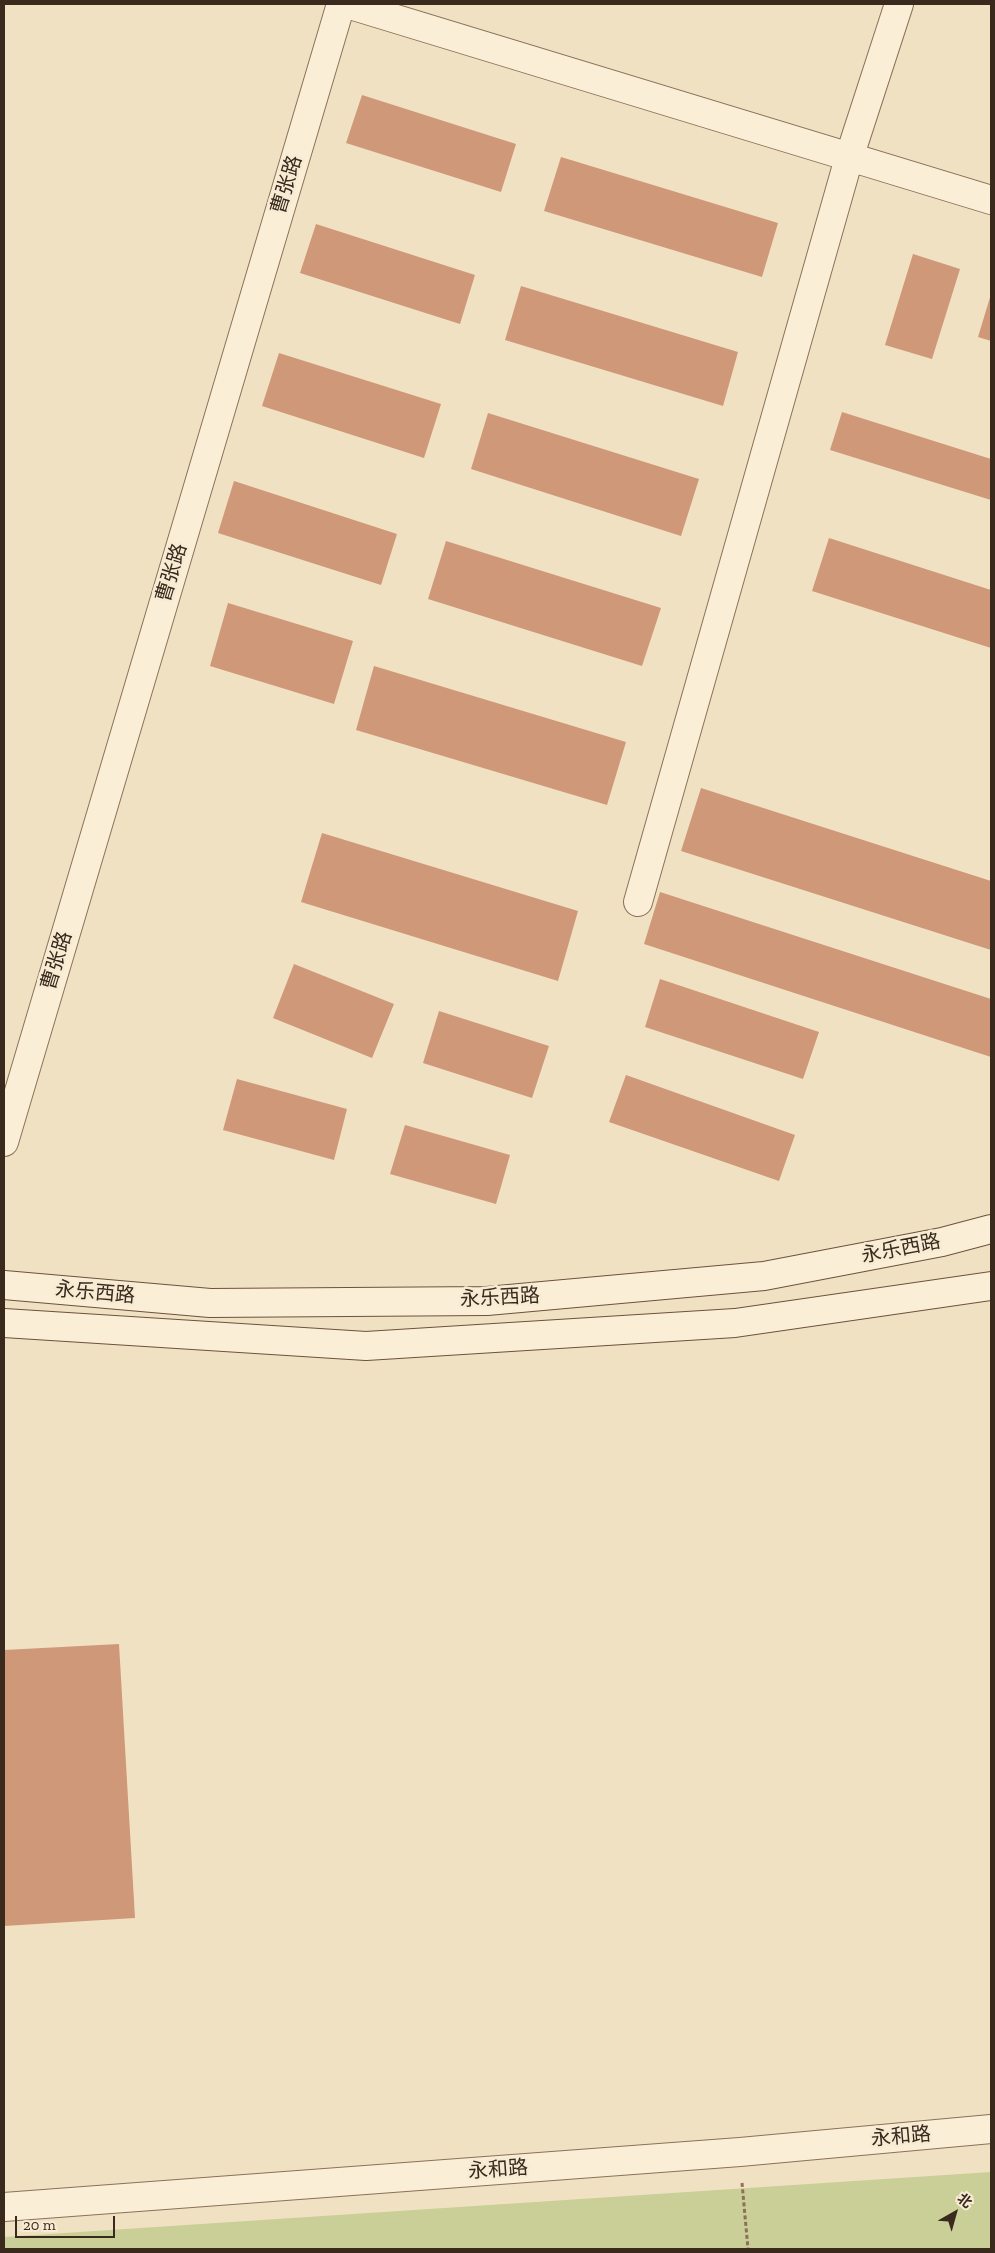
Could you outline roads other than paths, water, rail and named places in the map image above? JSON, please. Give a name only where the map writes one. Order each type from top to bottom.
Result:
[{"type":"street","name":"曹张路","points":[[4,1142],[341,4]]},
{"type":"street","points":[[347,4],[991,200]]},
{"type":"street","points":[[638,902],[850,158],[899,4]]},
{"type":"street","name":"永乐西路","points":[[4,1285],[210,1303],[487,1301],[764,1276],[942,1242],[991,1229]]},
{"type":"street","name":"永乐西路","points":[[4,1323],[366,1346],[735,1323],[991,1286]]},
{"type":"street","name":"永和路","points":[[4,2207],[740,2152],[991,2129]]}]
